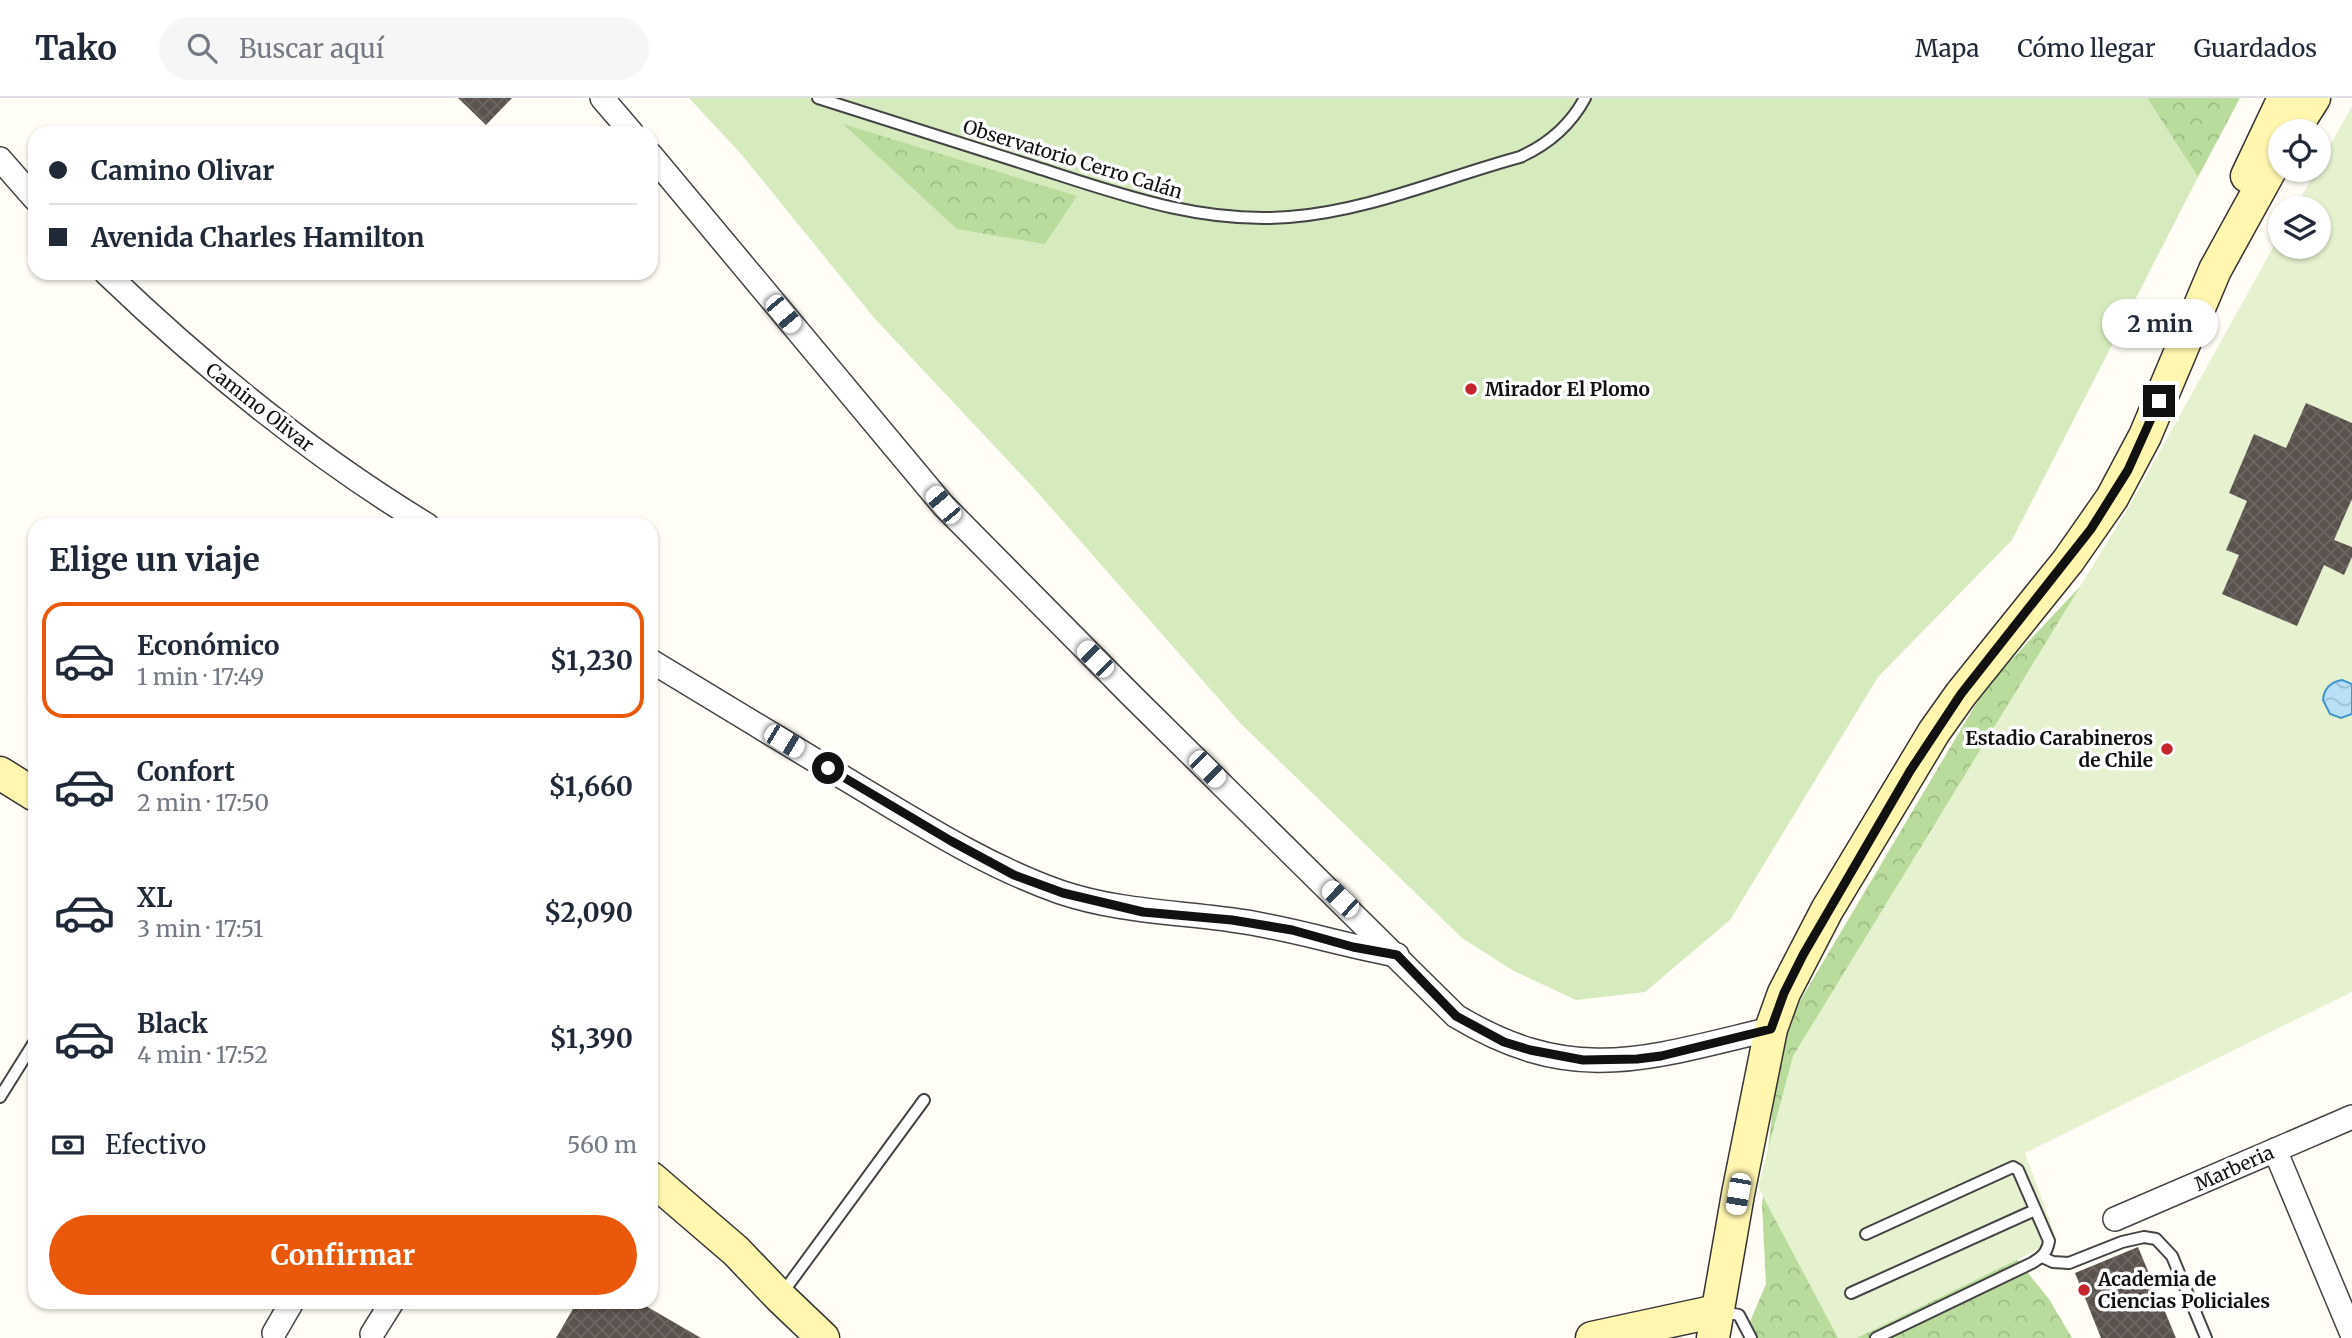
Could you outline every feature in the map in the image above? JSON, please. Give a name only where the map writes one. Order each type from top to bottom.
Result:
[{"type":"main road","points":[[2215,270],[2230,218],[2253,160],[2284,98]]},
{"type":"main road","points":[[2301,119],[2314,98]]},
{"type":"main road","points":[[1592,1338],[1715,1324],[1771,1029],[1784,993],[1827,910],[1934,732],[1961,694],[2068,561],[2123,479],[2145,436],[2215,270],[2268,171]]},
{"type":"main road","points":[[1,774],[28,791]]},
{"type":"main road","points":[[658,1184],[736,1251],[823,1338]]},
{"type":"street","points":[[602,98],[626,126]]},
{"type":"street","points":[[0,159],[28,191]]},
{"type":"street","points":[[658,163],[943,505],[1456,1016],[1504,1042],[1556,1057],[1583,1060],[1661,1056],[1771,1029]]},
{"type":"street","name":"Camino Olivar","points":[[114,280],[207,366],[267,414],[339,467],[416,518]]},
{"type":"street","points":[[658,665],[894,808],[1014,875],[1063,893],[1143,912],[1256,924],[1397,955]]},
{"type":"street","name":"Marberia","points":[[2115,1219],[2352,1117]]},
{"type":"street","points":[[2275,1150],[2352,1334]]},
{"type":"street","points":[[274,1333],[288,1309]]},
{"type":"street","points":[[372,1334],[388,1309]]},
{"type":"lane","name":"Observatorio Cerro Calán","points":[[818,98],[1160,206],[1204,214],[1257,218],[1309,215],[1350,208],[1520,157],[1536,150],[1566,127],[1585,98]]},
{"type":"lane","points":[[0,1097],[28,1052]]},
{"type":"lane","points":[[780,1297],[924,1100]]},
{"type":"lane","points":[[1866,1234],[2013,1167],[2018,1170],[2049,1241],[2048,1250],[2042,1258],[1876,1338]]},
{"type":"lane","points":[[1851,1293],[2035,1210]]},
{"type":"lane","points":[[2042,1258],[2068,1263],[2122,1242],[2144,1237],[2156,1240],[2172,1256],[2206,1338]]},
{"type":"lane","points":[[1715,1324],[1739,1315],[1751,1338]]},
{"type":"green space","points":[[689,98],[2147,98],[2198,177],[2012,540],[1878,677],[1730,920],[1645,992],[1576,1000],[1512,970],[1462,938],[1241,724],[1031,485],[875,319],[742,155]]},
{"type":"green space","points":[[2147,98],[2240,98],[2198,177]]},
{"type":"green space","name":"Estadio Carabineros de Chile","points":[[2352,106],[2352,992],[2025,1153],[2057,1240],[1857,1338],[1838,1338],[1758,1187],[1793,1056],[2130,505],[2268,257],[2268,259],[2331,259],[2331,196],[2302,196],[2309,182],[2331,182],[2331,144]]},
{"type":"green space","points":[[843,124],[1077,196],[1045,244],[957,229]]},
{"type":"green space","points":[[2088,578],[1969,819],[2015,1257],[2049,1299],[2072,1338],[1743,1338],[1766,1284],[1762,1205],[1781,1033],[1986,687]]},
{"type":"water","points":[[2342,680],[2352,684],[2352,714],[2341,718],[2330,714],[2323,700],[2329,686]]},
{"type":"building","points":[[458,98],[512,98],[486,125]]},
{"type":"building","points":[[2306,403],[2352,423],[2352,499],[2334,540],[2352,547],[2352,557],[2344,575],[2324,565],[2297,626],[2222,594],[2239,555],[2226,550],[2247,501],[2229,493],[2254,434],[2286,448]]},
{"type":"building","points":[[2138,1247],[2176,1338],[2101,1338],[2075,1273]]},
{"type":"building","points":[[573,1309],[651,1309],[701,1338],[556,1338]]},
{"type":"place","name":"Mirador El Plomo","points":[[1471,389]]},
{"type":"place","name":"Estadio Carabineros de Chile","points":[[2167,749]]},
{"type":"place","name":"Academia de Ciencias Policiales","points":[[2084,1290]]},
{"type":"route","points":[[828,768],[1014,875],[1063,893],[1143,912],[1232,920],[1292,930],[1353,947],[1397,955],[1456,1016],[1504,1042],[1530,1050],[1583,1060],[1637,1059],[1661,1056],[1771,1029],[1784,993],[1827,910],[1934,732],[2091,529],[2128,470],[2159,401]]}]
